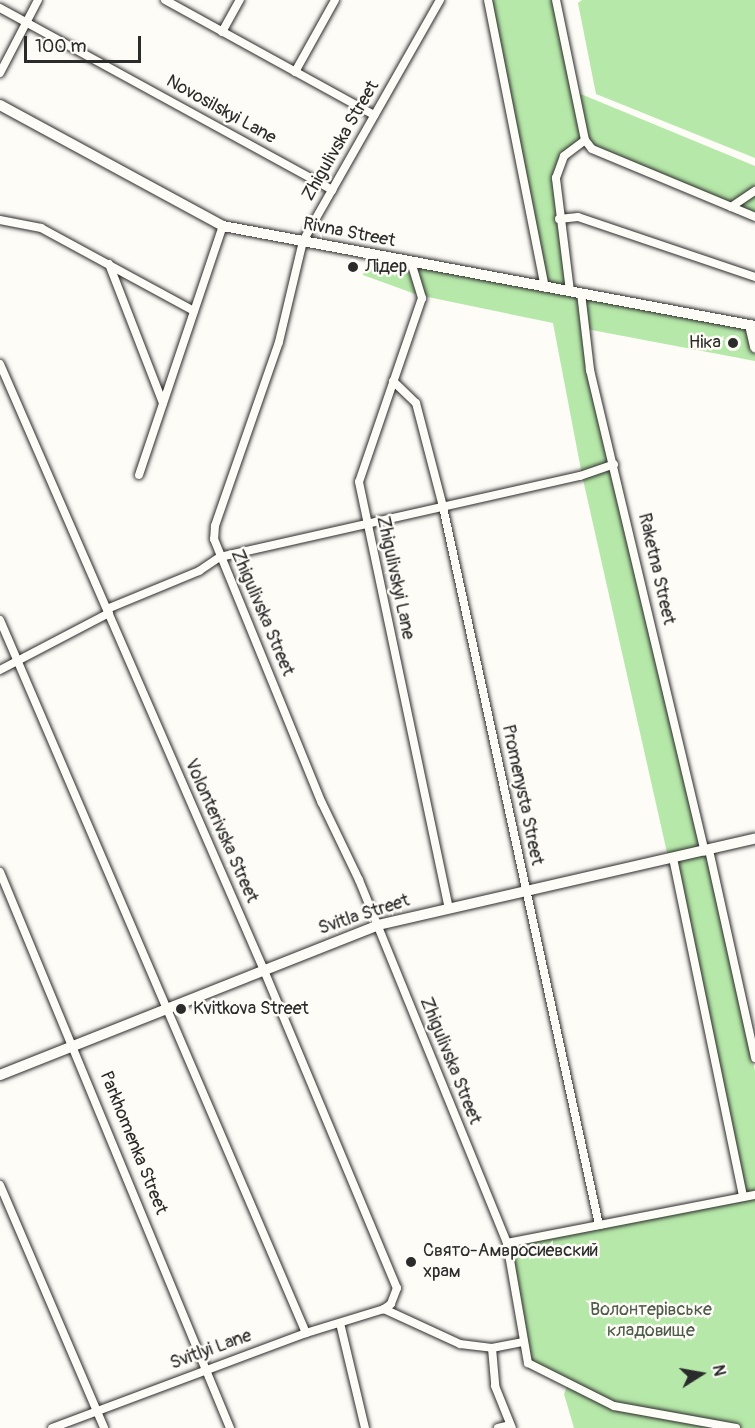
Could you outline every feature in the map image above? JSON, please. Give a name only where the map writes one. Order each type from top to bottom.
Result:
[{"type":"street","points":[[0,73],[38,0]]},
{"type":"street","points":[[165,0],[375,116]]},
{"type":"street","points":[[222,32],[240,0]]},
{"type":"street","points":[[295,72],[335,0]]},
{"type":"street","name":"Zhigulivska Street","points":[[440,0],[303,242],[279,342],[215,526],[220,557],[378,925],[507,1243],[525,1357],[533,1367],[614,1406],[736,1428]]},
{"type":"street","points":[[488,0],[545,287]]},
{"type":"street","points":[[559,2],[585,140],[604,157],[755,217]]},
{"type":"street","name":"Novosilskyi Lane","points":[[0,8],[332,190]]},
{"type":"street","name":"Rivna Street","points":[[0,105],[223,226],[753,325]]},
{"type":"street","name":"Raketna Street","points":[[585,140],[564,156],[559,166],[559,219],[576,292],[590,370],[707,850],[755,1058]]},
{"type":"street","points":[[730,207],[755,192]]},
{"type":"street","points":[[559,219],[578,217],[755,277]]},
{"type":"street","points":[[0,220],[41,228],[194,311]]},
{"type":"street","points":[[139,475],[223,226]]},
{"type":"street","name":"Zhigulivskyi Lane","points":[[411,262],[422,298],[359,482],[448,906]]},
{"type":"street","points":[[109,264],[163,403]]},
{"type":"street","points":[[753,325],[755,347]]},
{"type":"street","name":"Volonterivska Street","points":[[0,364],[396,1279],[395,1297],[384,1310]]},
{"type":"street","name":"Promenysta Street","points":[[393,381],[416,402],[443,507],[599,1225]]},
{"type":"street","points":[[0,670],[108,611],[199,571],[220,557],[580,476],[614,464]]},
{"type":"street","points":[[0,620],[306,1333]]},
{"type":"street","name":"Svitla Street","points":[[0,1076],[263,968],[378,925],[448,906],[755,839]]},
{"type":"street","points":[[673,858],[743,1197]]},
{"type":"street","name":"Parkhomenka Street","points":[[0,872],[75,1045],[230,1428]]},
{"type":"street","points":[[0,1185],[104,1428]]},
{"type":"street","points":[[507,1243],[755,1195]]},
{"type":"street","points":[[384,1310],[449,1342],[492,1348],[523,1342]]},
{"type":"street","name":"Svitlyi Lane","points":[[52,1428],[96,1409],[306,1333],[384,1310]]},
{"type":"street","points":[[340,1323],[365,1428]]},
{"type":"street","points":[[492,1348],[495,1386],[511,1426],[498,1428]]},
{"type":"green space","name":"Волонтерівське кладовище","points":[[491,0],[553,0],[571,90],[755,166],[755,213],[606,154],[582,138],[562,153],[553,178],[568,293],[755,327],[755,361],[581,328],[587,370],[707,853],[755,1071],[755,1428],[574,1428],[564,1394],[568,1384],[533,1367],[507,1243],[745,1197],[676,856],[668,857],[582,475],[553,323],[423,296],[414,265],[547,289]]},
{"type":"green space","points":[[582,0],[755,0],[755,158],[596,94],[578,3]]},
{"type":"green space","points":[[368,256],[410,264],[418,295],[363,275]]},
{"type":"place","name":"Лідер","points":[[353,267]]},
{"type":"place","name":"Ніка","points":[[733,343]]},
{"type":"place","name":"Kvitkova Street","points":[[181,1009]]},
{"type":"place","name":"Свято-Амвросиевский храм","points":[[411,1262]]}]
